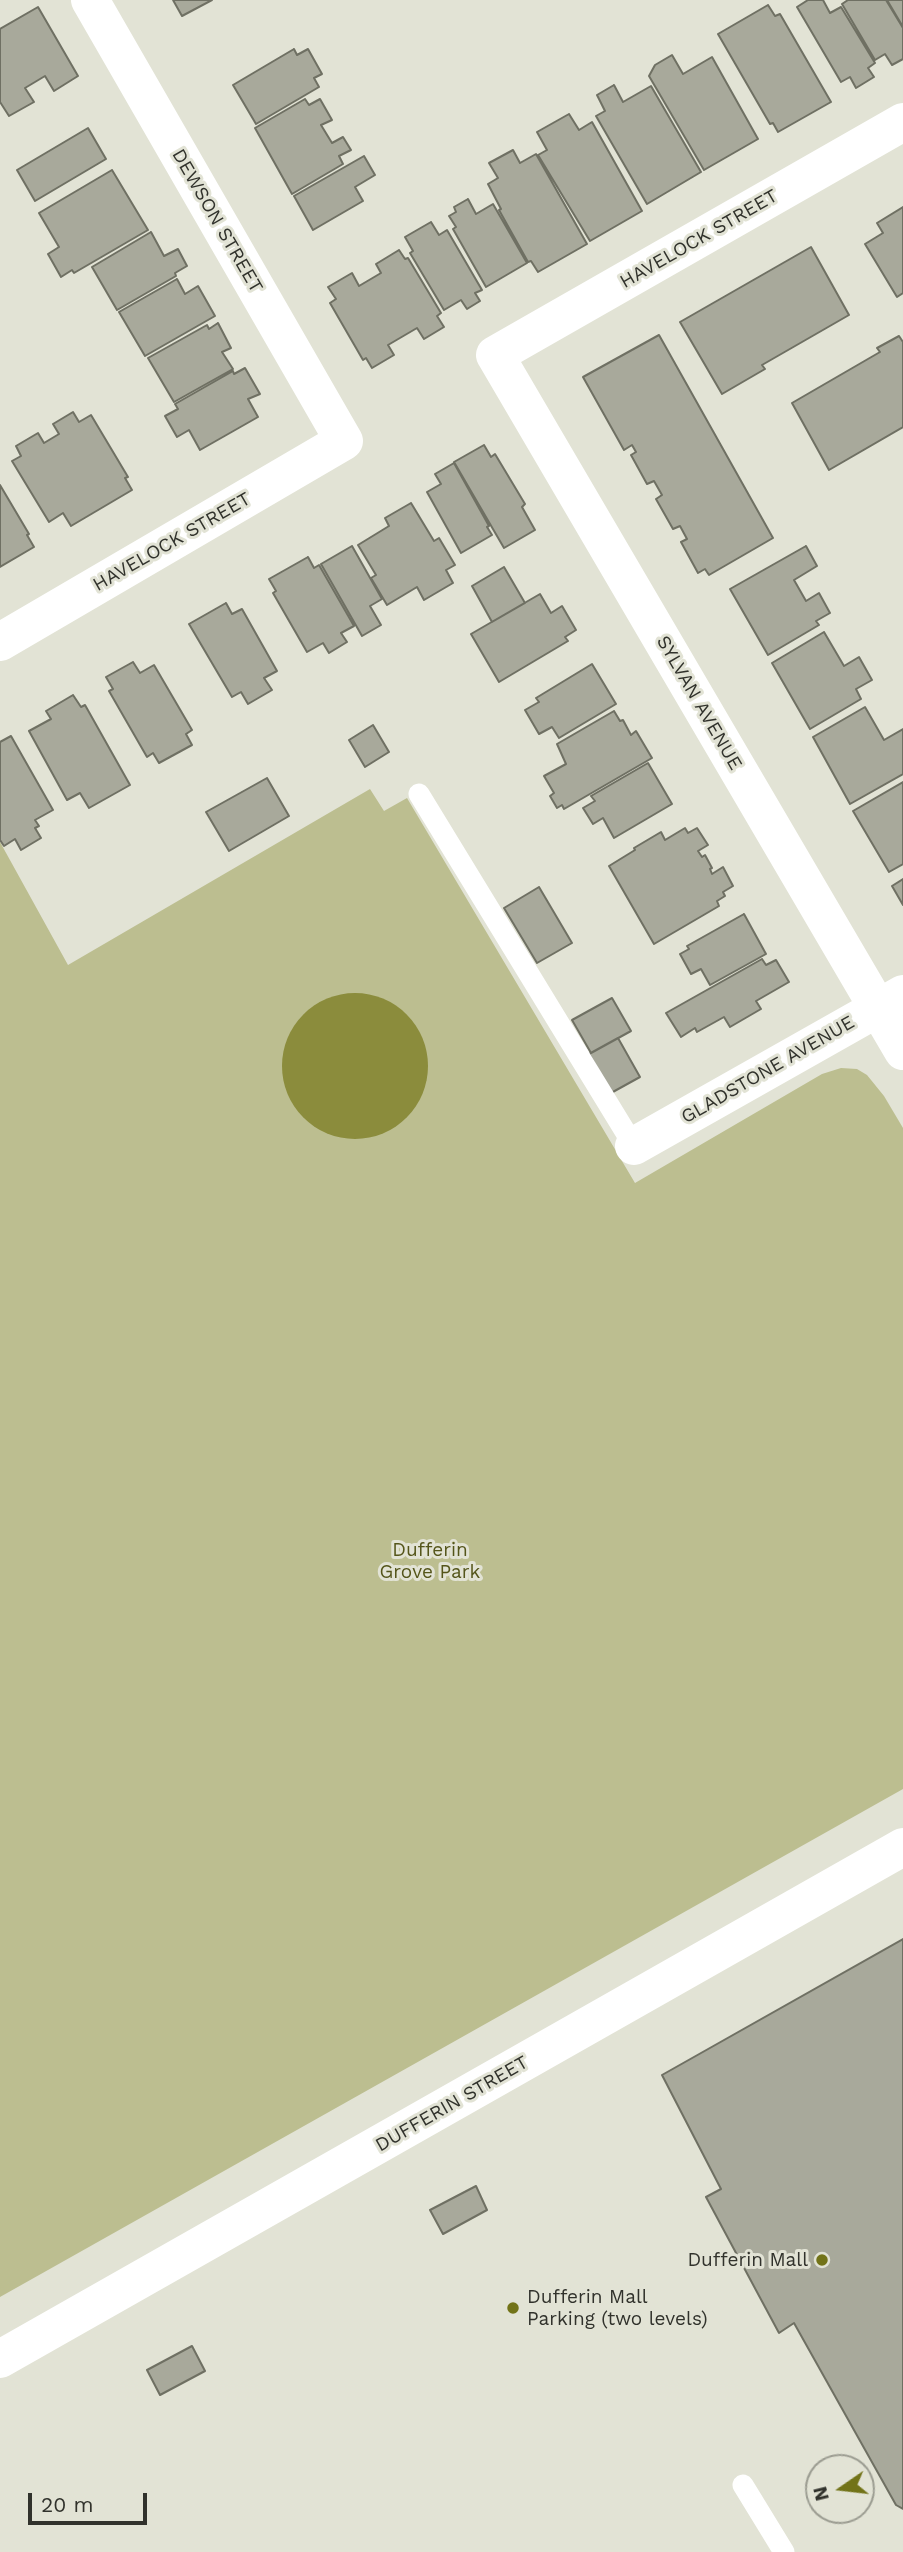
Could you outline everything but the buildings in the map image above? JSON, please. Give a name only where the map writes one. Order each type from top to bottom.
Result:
[{"type":"street","name":"DEWSON STREET","points":[[90,0],[345,441]]},
{"type":"street","name":"HAVELOCK STREET","points":[[495,355],[903,122]]},
{"type":"street","name":"SYLVAN AVENUE","points":[[495,355],[890,1001],[903,1051]]},
{"type":"street","name":"HAVELOCK STREET","points":[[0,642],[345,441]]},
{"type":"street","name":"GLADSTONE AVENUE","points":[[634,1146],[890,1001]]},
{"type":"street","name":"DUFFERIN STREET","points":[[0,2359],[903,1847]]},
{"type":"lane","points":[[419,794],[634,1146]]},
{"type":"lane","points":[[743,2485],[785,2552]]},
{"type":"green space","name":"Dufferin Grove Park","points":[[370,789],[384,811],[407,798],[635,1183],[822,1074],[841,1068],[857,1069],[867,1075],[884,1096],[903,1128],[903,1789],[0,2297],[0,842],[68,965]]},
{"type":"shaded area","points":[[355,993],[383,999],[406,1015],[422,1038],[428,1066],[422,1094],[406,1117],[383,1133],[355,1139],[327,1133],[304,1117],[288,1094],[282,1066],[288,1038],[304,1015],[327,999]]},
{"type":"place","name":"Dufferin Mall","points":[[822,2260]]},
{"type":"place","name":"Dufferin Mall Parking (two levels)","points":[[513,2308]]}]
